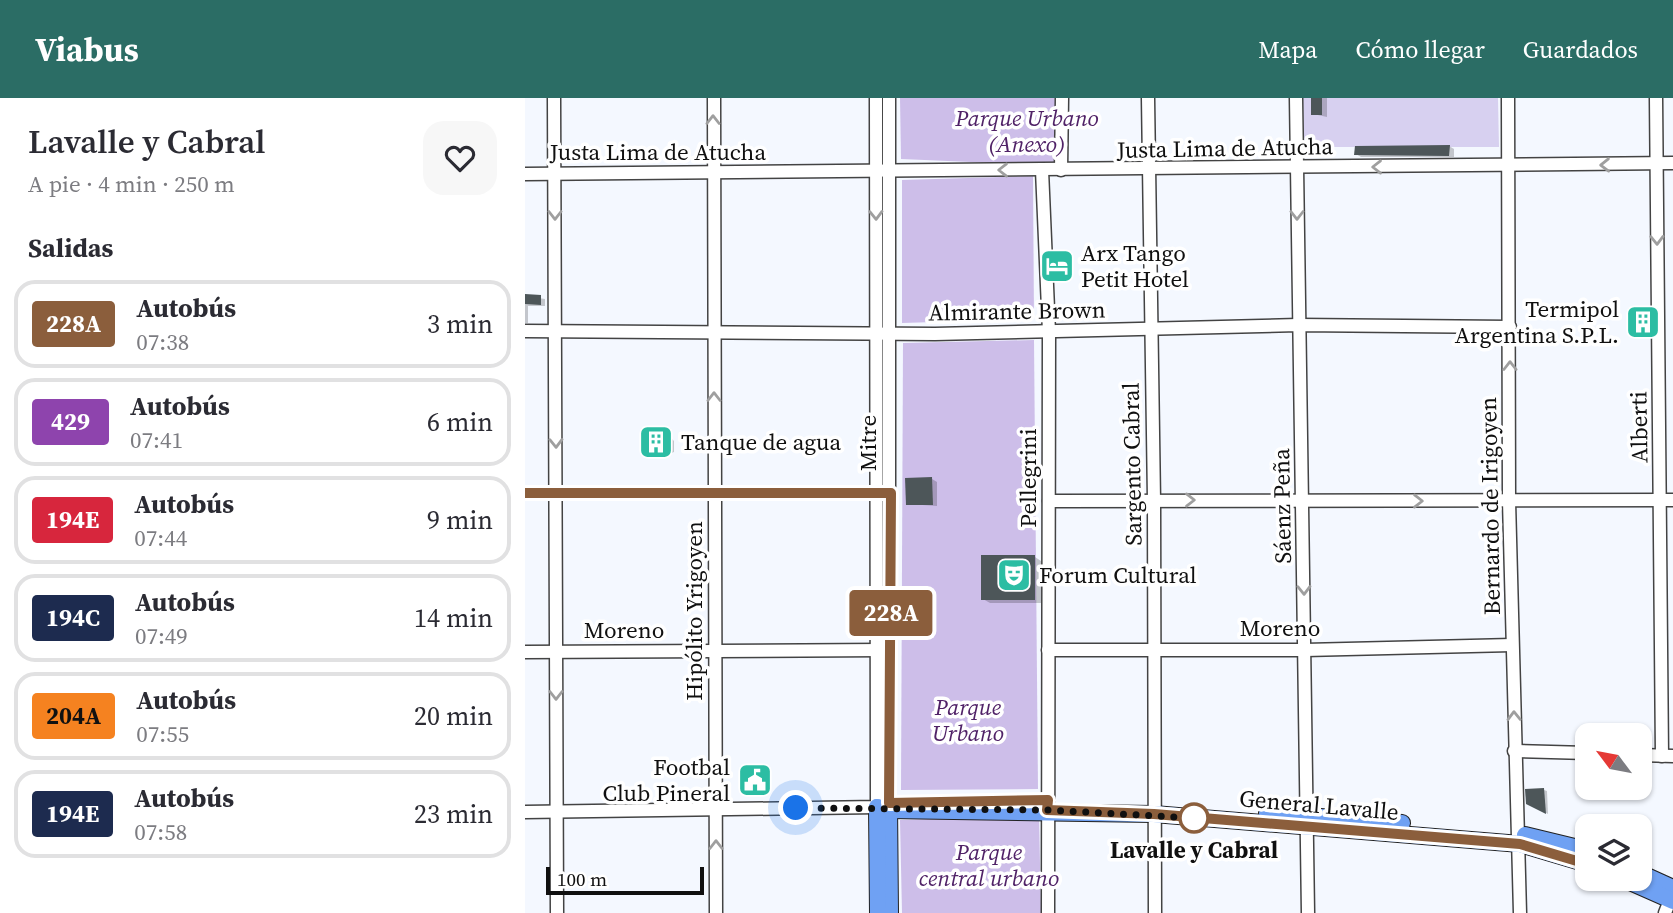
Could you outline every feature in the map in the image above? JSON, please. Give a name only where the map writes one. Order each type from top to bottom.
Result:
[{"type":"main road","name":"General Lavalle","points":[[885,807],[1047,805],[1154,810],[1518,838],[1575,848]]},
{"type":"main road","name":"Mitre","points":[[878,913],[885,807]]},
{"type":"main road","name":"Mitre","points":[[885,807],[890,913]]},
{"type":"main road","name":"General Lavalle","points":[[1518,838],[1575,859]]},
{"type":"main road","points":[[1652,884],[1670,901]]},
{"type":"main road","points":[[1649,891],[1670,901]]},
{"type":"street","points":[[554,98],[557,913]]},
{"type":"street","name":"Hipólito Yrigoyen","points":[[714,98],[716,913]]},
{"type":"street","name":"Mitre","points":[[876,98],[882,172],[885,807]]},
{"type":"street","name":"Mitre","points":[[882,172],[888,98]]},
{"type":"street","points":[[1061,170],[1062,98]]},
{"type":"street","name":"Sargento Cabral","points":[[1148,98],[1156,648],[1155,913]]},
{"type":"street","name":"Sáenz Peña","points":[[1296,98],[1308,913]]},
{"type":"street","name":"Bernardo de Irigoyen","points":[[1508,98],[1510,501],[1520,913]]},
{"type":"street","name":"Alberti","points":[[1656,98],[1667,500],[1667,756]]},
{"type":"street","name":"Justa Lima de Atucha","points":[[525,174],[1509,167],[1673,163]]},
{"type":"street","name":"Pellegrini","points":[[1042,170],[1049,332],[1048,913]]},
{"type":"street","name":"Almirante Brown","points":[[525,331],[714,330],[976,334],[1298,325],[1510,327]]},
{"type":"street","points":[[525,493],[884,493]]},
{"type":"street","points":[[1049,501],[1667,500]]},
{"type":"street","name":"Moreno","points":[[1048,650],[1305,650],[1513,645]]},
{"type":"street","name":"Moreno","points":[[525,652],[885,650]]},
{"type":"street","points":[[1514,751],[1575,753]]},
{"type":"street","name":"General Lavalle","points":[[525,812],[885,807]]},
{"type":"green space","name":"Parque Urbano (Anexo)","points":[[900,98],[1060,98],[1061,166],[901,159]]},
{"type":"green space","points":[[1033,176],[1034,319],[902,323],[902,180]]},
{"type":"green space","name":"Parque Urbano","points":[[1034,340],[1038,789],[901,790],[903,343]]},
{"type":"green space","name":"Parque central urbano","points":[[1039,815],[1041,913],[902,913],[900,820]]},
{"type":"shaded area","points":[[1303,98],[1498,98],[1499,147],[1304,147]]},
{"type":"building","points":[[1311,98],[1322,98],[1322,115],[1311,115]]},
{"type":"building","points":[[1450,145],[1449,156],[1354,155],[1355,146]]},
{"type":"building","points":[[525,294],[541,295],[541,305],[525,304]]},
{"type":"building","name":"Termipol Argentina S.P.L.","points":[[1644,316],[1649,317],[1649,334],[1632,333],[1632,319],[1644,319]]},
{"type":"building","name":"Tanque de agua","points":[[656,429],[665,433],[669,442],[665,451],[656,455],[647,451],[643,442],[647,433]]},
{"type":"building","points":[[932,477],[933,505],[906,505],[905,478]]},
{"type":"building","name":"Forum Cultural","points":[[981,555],[1035,555],[1035,600],[981,600]]},
{"type":"building","points":[[1544,788],[1546,814],[1526,804],[1525,789]]},
{"type":"bus line","name":"228A","points":[[525,493],[891,493],[889,803],[1048,800],[1047,810],[1154,814],[1520,844],[1575,859]]},
{"type":"place","name":"Arx Tango Petit Hotel","points":[[1057,266]]},
{"type":"place","name":"Termipol Argentina S.P.L.","points":[[1643,322]]},
{"type":"place","name":"Tanque de agua","points":[[656,442]]},
{"type":"place","name":"Forum Cultural","points":[[1014,575]]},
{"type":"place","name":"Footbal Club Pineral","points":[[755,780]]},
{"type":"place","name":"Lavalle y Cabral","points":[[1194,818]]},
{"type":"route","points":[[796,808],[1047,810],[1194,818]]}]
